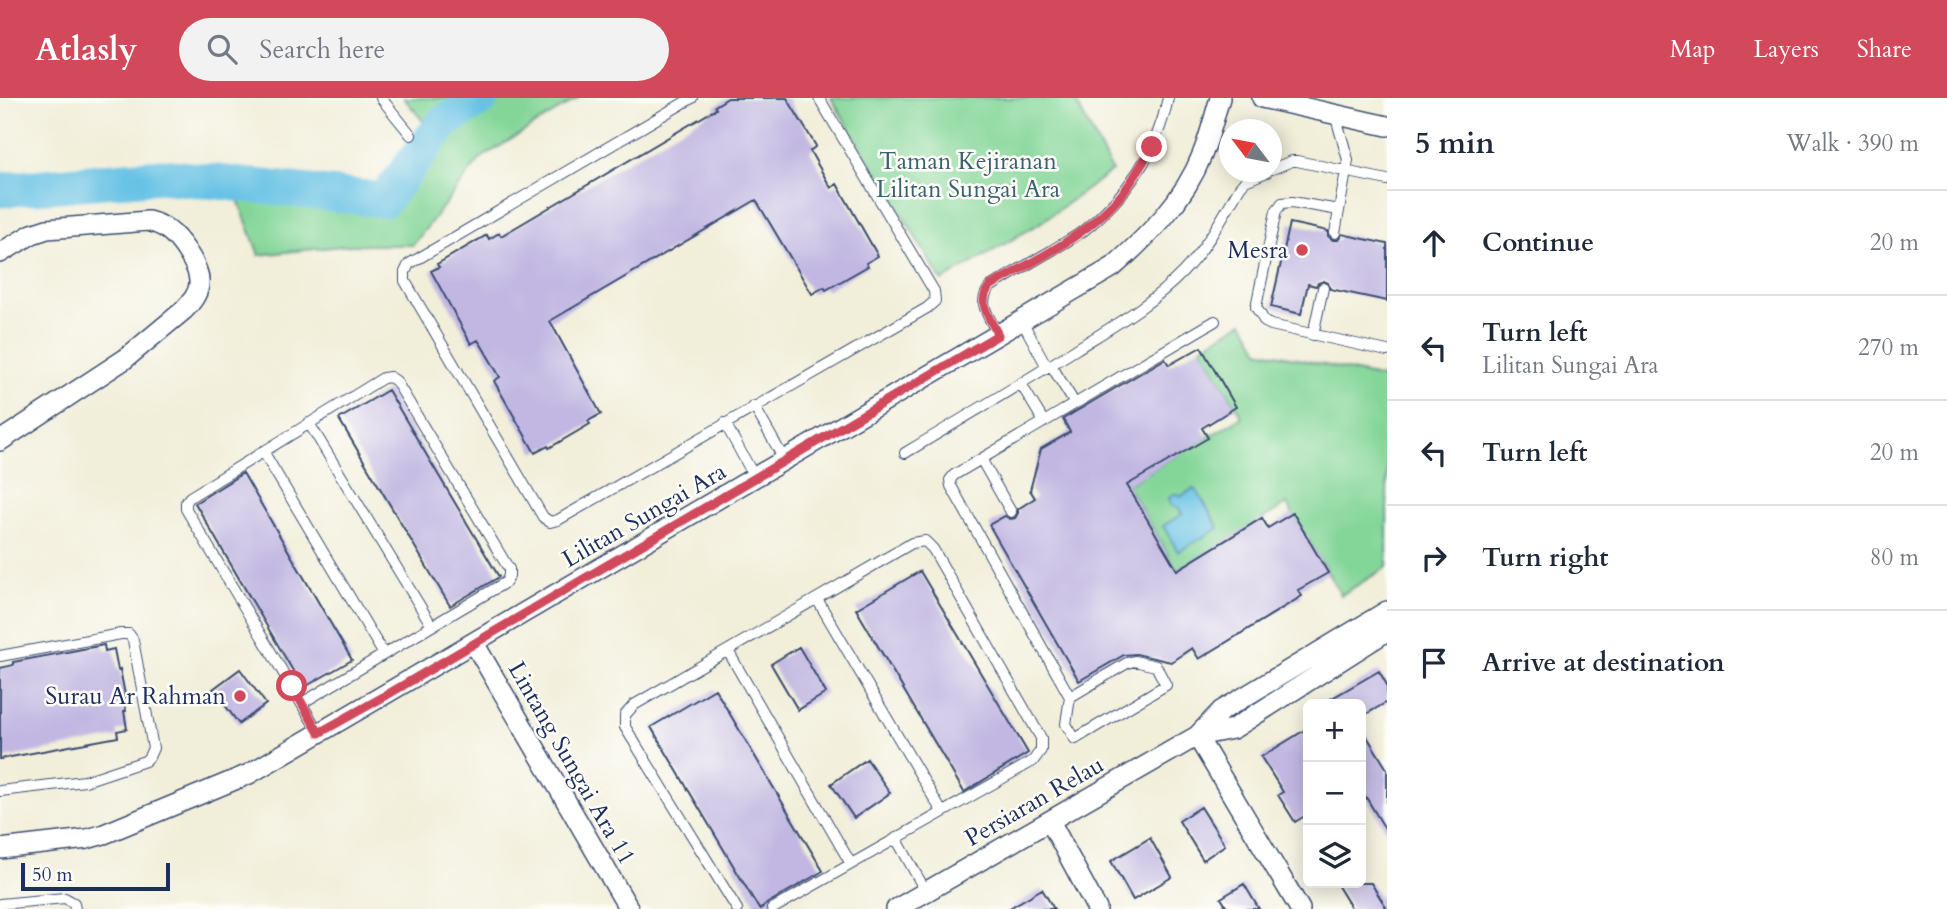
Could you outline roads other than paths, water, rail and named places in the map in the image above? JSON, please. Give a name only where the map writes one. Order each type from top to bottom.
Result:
[{"type":"street","name":"Lilitan Sungai Ara","points":[[0,849],[87,839],[104,834],[249,774],[1113,267],[1147,236],[1172,207],[1192,177],[1220,98]]},
{"type":"street","points":[[1262,98],[1387,126]]},
{"type":"street","points":[[0,253],[32,234],[47,229],[148,222],[170,231],[192,259],[199,281],[198,291],[184,310],[125,359],[0,441]]},
{"type":"street","name":"Persiaran Relau","points":[[896,909],[1197,736],[1222,711],[1387,611]]},
{"type":"street","name":"Persiaran Relau","points":[[1197,736],[1233,729],[1387,631]]},
{"type":"street","name":"Lintang Sungai Ara 11","points":[[474,643],[629,909]]},
{"type":"street","points":[[1197,736],[1300,909]]},
{"type":"street","points":[[1050,821],[1097,909]]},
{"type":"lane","points":[[382,98],[411,135]]},
{"type":"lane","points":[[692,98],[409,264],[405,272],[405,281],[544,517],[550,522],[558,520],[935,301],[934,290],[819,98]]},
{"type":"lane","points":[[998,335],[983,302],[984,294],[990,286],[1081,233],[1113,204],[1136,176],[1152,147],[1168,98]]},
{"type":"lane","points":[[1335,114],[1347,154],[1347,171],[1335,233]]},
{"type":"lane","points":[[1282,166],[1297,161],[1387,180]]},
{"type":"lane","points":[[905,453],[1021,384],[1158,296],[1199,254],[1244,182]]},
{"type":"lane","points":[[1339,210],[1292,202],[1282,203],[1276,211],[1256,307],[1265,322],[1271,326],[1387,351]]},
{"type":"lane","points":[[1313,335],[1323,288]]},
{"type":"lane","points":[[1021,321],[1074,404]]},
{"type":"lane","points":[[1070,697],[1130,662],[1156,666],[1166,682],[1164,688],[1077,738],[1073,737],[1066,724],[1070,697],[950,480],[954,475],[1214,321]]},
{"type":"lane","points":[[302,703],[506,582],[509,576],[509,569],[396,381],[390,377],[383,378],[263,451],[186,502],[186,509],[319,733]]},
{"type":"lane","points":[[1021,384],[1044,422]]},
{"type":"lane","points":[[754,406],[785,461]]},
{"type":"lane","points":[[309,423],[432,626]]},
{"type":"lane","points":[[725,423],[756,478]]},
{"type":"lane","points":[[263,451],[383,653]]},
{"type":"lane","points":[[981,459],[1012,512]]},
{"type":"lane","points":[[737,909],[625,727],[625,715],[634,705],[817,598],[912,543],[925,541],[933,549],[1041,738],[1041,750],[1032,761],[772,909]]},
{"type":"lane","points":[[817,598],[942,812]]},
{"type":"lane","points":[[0,656],[129,634],[133,640],[153,748],[145,761],[85,781],[0,791]]},
{"type":"lane","points":[[728,650],[851,864]]},
{"type":"lane","points":[[896,838],[926,892]]},
{"type":"lane","points":[[0,904],[65,898],[74,902],[75,909]]},
{"type":"water","points":[[1193,489],[1197,491],[1219,528],[1178,552],[1163,526],[1182,514],[1178,507],[1170,504],[1169,498],[1175,494],[1181,496]]},
{"type":"waterway","points":[[0,190],[161,176],[384,200],[444,122],[482,98]]},
{"type":"place","name":"Mesra","points":[[1302,250]]},
{"type":"place","name":"Surau Ar Rahman","points":[[240,696]]},
{"type":"park label","name":"Taman Kejiranan Lilitan Sungai Ara","points":[[968,175]]}]
